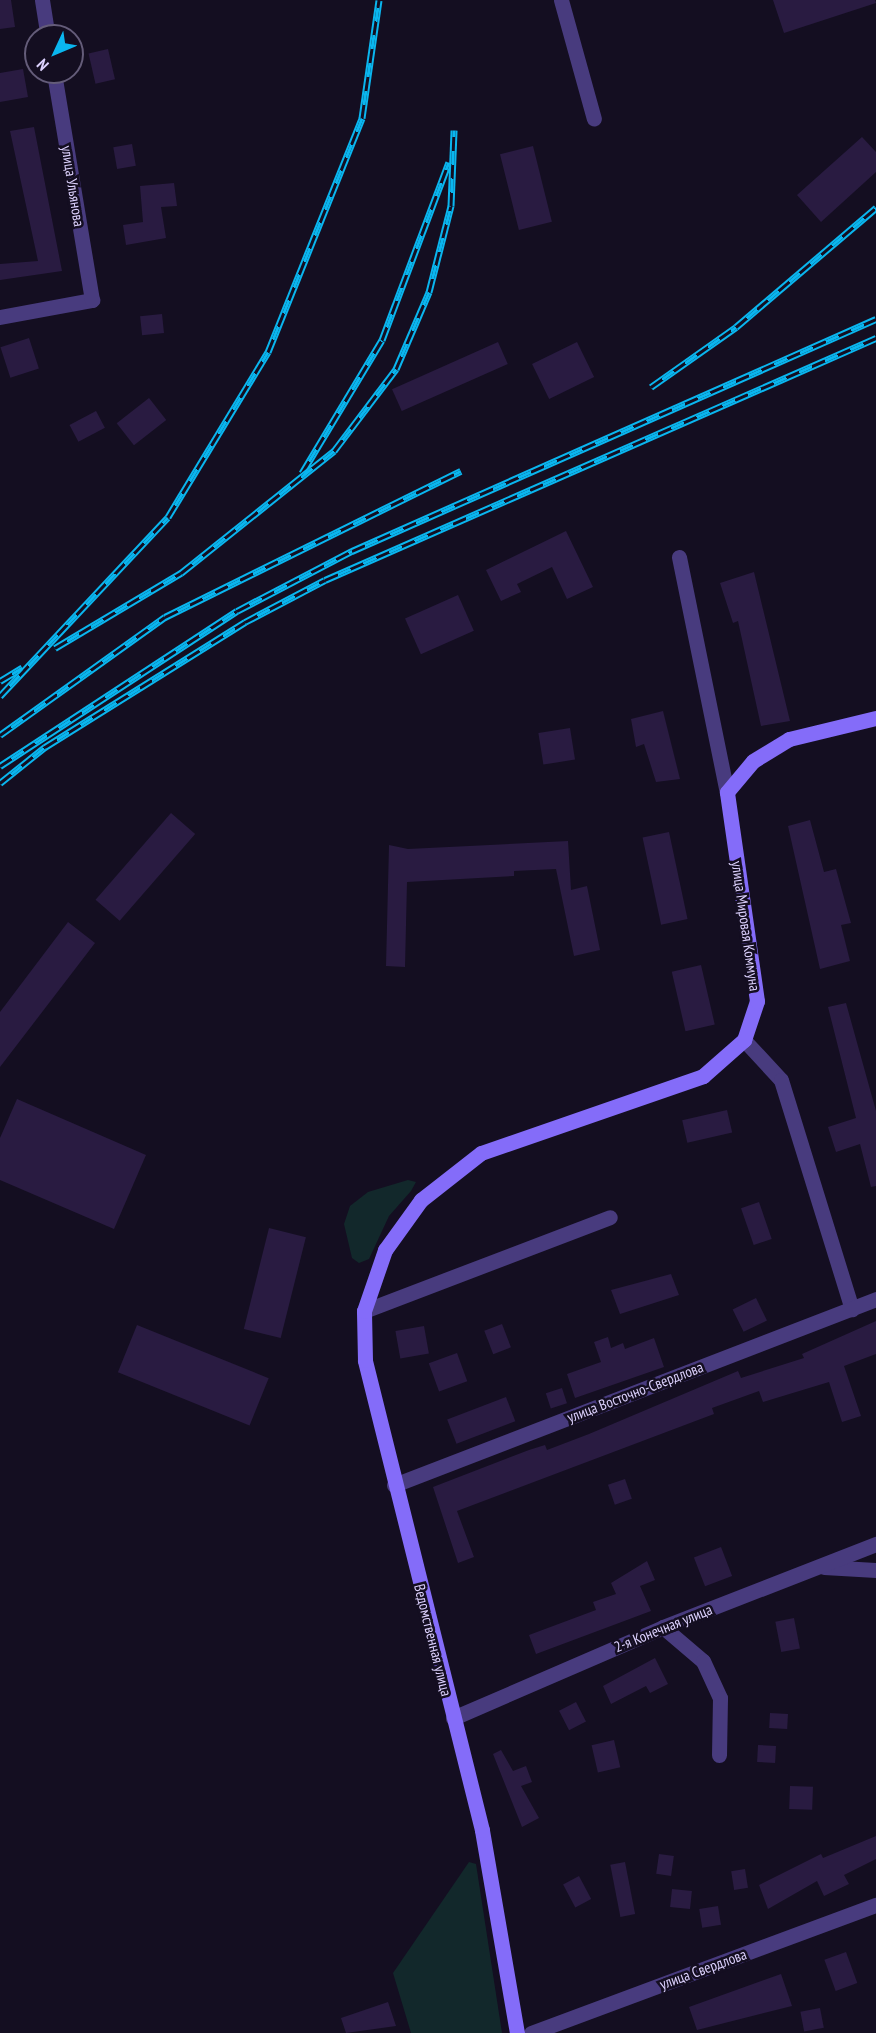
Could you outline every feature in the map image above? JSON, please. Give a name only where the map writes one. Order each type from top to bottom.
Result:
[{"type":"main road","points":[[727,792],[753,761],[789,739],[876,717]]},
{"type":"main road","name":"улица Мировая Коммуна","points":[[727,792],[757,1001],[744,1040]]},
{"type":"main road","name":"Ведомственная улица","points":[[517,2033],[482,1830],[394,1485],[365,1359],[364,1311],[385,1250],[421,1200],[481,1153],[703,1076],[744,1040]]},
{"type":"street","points":[[42,0],[46,24]]},
{"type":"street","points":[[561,0],[594,119]]},
{"type":"street","name":"улица Ульянова","points":[[0,317],[92,300],[56,84]]},
{"type":"street","name":"улица Мировая Коммуна","points":[[679,557],[727,792]]},
{"type":"street","points":[[744,1040],[781,1080],[852,1309]]},
{"type":"street","points":[[364,1311],[610,1217]]},
{"type":"street","name":"улица Восточно-Свердлова","points":[[394,1485],[876,1299]]},
{"type":"street","name":"2-я Конечная улица","points":[[453,1718],[663,1627],[876,1544]]},
{"type":"street","points":[[821,1566],[876,1570]]},
{"type":"street","points":[[663,1627],[703,1661],[720,1698],[719,1755]]},
{"type":"street","name":"улица Свердлова","points":[[531,2033],[876,1905]]},
{"type":"green space","points":[[408,1180],[416,1182],[389,1216],[369,1259],[359,1263],[352,1258],[344,1224],[350,1206],[368,1192]]},
{"type":"green space","points":[[469,1862],[476,1864],[502,2033],[411,2033],[393,1973]]},
{"type":"building","points":[[0,0],[11,0],[15,27],[0,29]]},
{"type":"building","points":[[773,0],[875,0],[876,3],[784,33]]},
{"type":"building","points":[[108,49],[115,79],[95,84],[89,53]]},
{"type":"building","points":[[23,69],[28,97],[0,102],[0,73]]},
{"type":"building","points":[[34,127],[62,271],[0,280],[0,264],[38,261],[10,131]]},
{"type":"building","points":[[862,137],[876,152],[876,172],[821,222],[797,195]]},
{"type":"building","points":[[132,144],[136,166],[117,169],[113,147]]},
{"type":"building","points":[[533,146],[552,222],[519,230],[500,154]]},
{"type":"building","points":[[174,183],[177,206],[161,207],[166,238],[126,245],[123,225],[143,222],[140,186]]},
{"type":"building","points":[[162,314],[164,333],[142,335],[140,316]]},
{"type":"building","points":[[29,338],[39,368],[10,378],[0,347]]},
{"type":"building","points":[[498,342],[508,364],[402,411],[392,389]]},
{"type":"building","points":[[577,342],[594,377],[549,399],[532,364]]},
{"type":"building","points":[[149,398],[166,420],[134,445],[117,423]]},
{"type":"building","points":[[96,411],[105,428],[78,442],[70,425]]},
{"type":"building","points":[[566,531],[593,587],[567,599],[552,567],[517,584],[521,592],[501,601],[486,570]]},
{"type":"building","points":[[754,572],[790,721],[761,726],[738,621],[733,623],[720,583]]},
{"type":"building","points":[[458,595],[474,631],[421,654],[405,619]]},
{"type":"building","points":[[663,711],[680,779],[656,782],[644,744],[636,747],[631,719]]},
{"type":"building","points":[[570,728],[575,760],[543,765],[538,733]]},
{"type":"building","points":[[171,813],[195,834],[120,921],[96,900]]},
{"type":"building","points":[[810,820],[824,872],[836,869],[851,923],[841,925],[850,961],[820,969],[788,826]]},
{"type":"building","points":[[669,832],[688,919],[661,925],[643,838]]},
{"type":"building","points":[[568,841],[571,890],[587,886],[600,950],[574,956],[556,869],[514,871],[514,876],[407,882],[405,967],[386,966],[389,845],[408,849]]},
{"type":"building","points":[[68,922],[95,943],[0,1067],[0,1012]]},
{"type":"building","points":[[701,965],[715,1024],[685,1031],[672,972]]},
{"type":"building","points":[[846,1003],[876,1111],[876,1186],[871,1187],[860,1144],[836,1152],[828,1127],[856,1118],[828,1007]]},
{"type":"building","points":[[17,1099],[146,1155],[114,1229],[0,1180],[0,1138]]},
{"type":"building","points":[[727,1110],[732,1132],[687,1143],[682,1120]]},
{"type":"building","points":[[759,1202],[772,1239],[754,1245],[741,1208]]},
{"type":"building","points":[[269,1228],[306,1237],[281,1338],[244,1329]]},
{"type":"building","points":[[671,1274],[679,1295],[620,1314],[611,1290]]},
{"type":"building","points":[[756,1298],[767,1320],[744,1332],[733,1309]]},
{"type":"building","points":[[876,1321],[876,1354],[844,1366],[861,1416],[842,1422],[829,1382],[763,1402],[759,1391],[712,1408],[714,1414],[457,1511],[474,1557],[458,1563],[433,1487],[529,1450],[545,1445],[547,1450],[738,1371],[741,1378],[804,1358],[802,1354]]},
{"type":"building","points":[[502,1324],[511,1347],[493,1354],[484,1331]]},
{"type":"building","points":[[137,1325],[269,1378],[250,1425],[118,1372]]},
{"type":"building","points":[[424,1326],[429,1354],[400,1359],[395,1331]]},
{"type":"building","points":[[608,1337],[611,1348],[623,1343],[625,1349],[654,1338],[664,1367],[575,1398],[567,1374],[601,1362],[594,1342]]},
{"type":"building","points":[[457,1353],[467,1381],[439,1391],[429,1363]]},
{"type":"building","points":[[562,1388],[567,1403],[551,1408],[546,1393]]},
{"type":"building","points":[[506,1397],[515,1421],[457,1444],[447,1420]]},
{"type":"building","points":[[625,1479],[632,1499],[615,1505],[608,1485]]},
{"type":"building","points":[[721,1547],[732,1576],[705,1586],[694,1557]]},
{"type":"building","points":[[647,1561],[655,1580],[640,1586],[651,1611],[536,1654],[529,1635],[596,1610],[593,1602],[616,1594],[611,1583]]},
{"type":"building","points":[[794,1618],[800,1648],[781,1652],[775,1622]]},
{"type":"building","points":[[655,1658],[668,1684],[650,1693],[646,1686],[611,1704],[603,1686]]},
{"type":"building","points":[[576,1702],[586,1722],[569,1730],[559,1711]]},
{"type":"building","points":[[770,1713],[788,1714],[787,1729],[769,1728]]},
{"type":"building","points":[[614,1740],[620,1767],[598,1772],[592,1745]]},
{"type":"building","points":[[758,1745],[776,1746],[775,1763],[757,1762]]},
{"type":"building","points":[[501,1750],[513,1771],[526,1766],[532,1782],[521,1786],[539,1818],[522,1827],[493,1754]]},
{"type":"building","points":[[790,1786],[813,1787],[812,1810],[789,1809]]},
{"type":"building","points":[[876,1836],[876,1859],[844,1875],[849,1884],[824,1896],[817,1881],[768,1909],[759,1885],[821,1854],[823,1858]]},
{"type":"building","points":[[659,1854],[674,1856],[671,1876],[656,1874]]},
{"type":"building","points":[[625,1862],[635,1914],[620,1917],[610,1865]]},
{"type":"building","points":[[745,1869],[748,1888],[734,1890],[731,1871]]},
{"type":"building","points":[[579,1876],[591,1899],[575,1907],[563,1884]]},
{"type":"building","points":[[672,1889],[692,1891],[690,1909],[670,1907]]},
{"type":"building","points":[[718,1906],[721,1925],[702,1928],[699,1909]]},
{"type":"building","points":[[846,1952],[857,1983],[836,1991],[824,1960]]},
{"type":"building","points":[[781,1974],[792,2006],[697,2030],[689,2007]]},
{"type":"building","points":[[388,2002],[396,2026],[346,2033],[341,2018]]},
{"type":"building","points":[[820,2008],[824,2028],[804,2031],[800,2012]]},
{"type":"railway","points":[[0,696],[168,517],[268,352],[362,118],[379,0]]},
{"type":"railway","points":[[55,648],[181,573],[334,451],[396,369],[429,292],[451,206],[454,130]]},
{"type":"railway","points":[[302,473],[382,340],[449,162]]},
{"type":"railway","points":[[651,387],[736,327],[876,208]]},
{"type":"railway","points":[[0,766],[237,611],[352,551],[876,319]]},
{"type":"railway","points":[[0,783],[45,747],[245,622],[325,580],[876,338]]},
{"type":"railway","points":[[0,735],[165,617],[461,471]]},
{"type":"railway","points":[[0,681],[22,668]]}]
